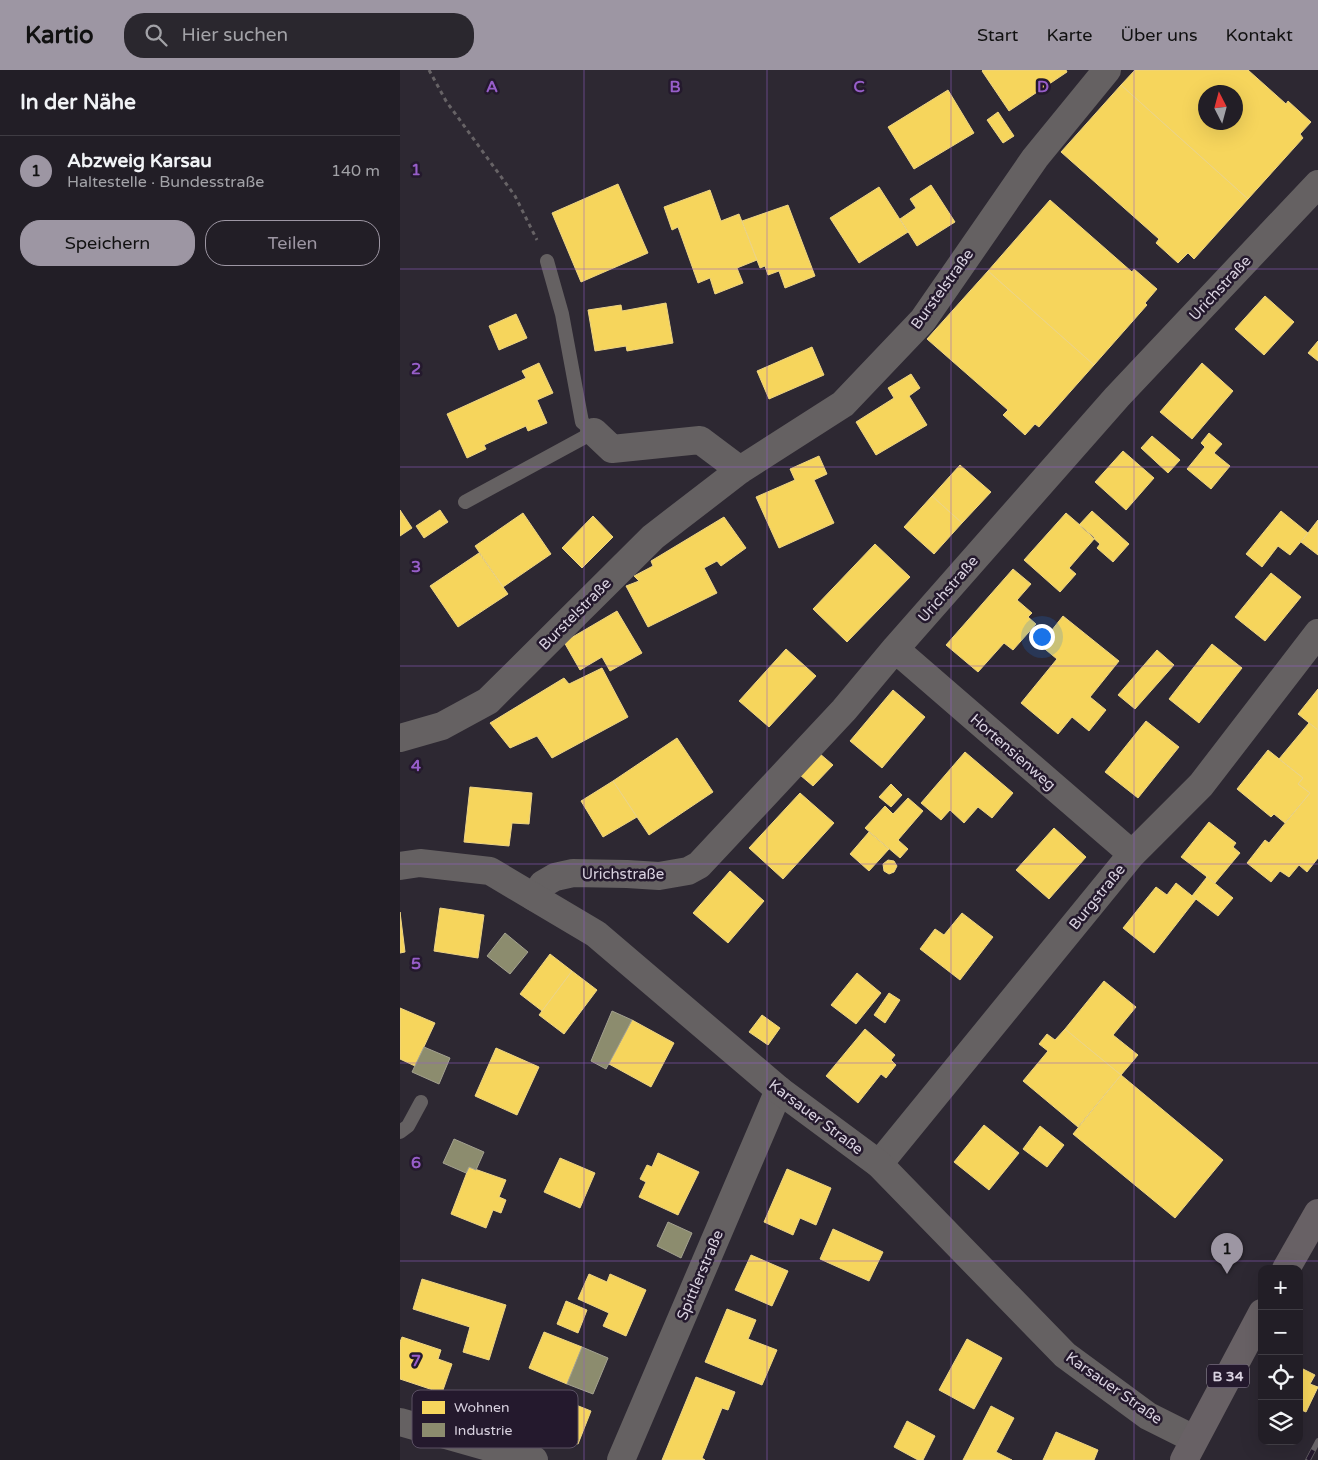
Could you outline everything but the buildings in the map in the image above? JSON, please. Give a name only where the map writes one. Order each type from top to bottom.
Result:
[{"type":"main road","points":[[1288,1265],[1318,1213]]},
{"type":"main road","name":"B 34","points":[[1189,1450],[1258,1320]]},
{"type":"street","name":"Burstelstraße","points":[[400,738],[442,726],[488,701],[653,537],[740,470],[843,404],[923,320],[1035,158],[1107,70]]},
{"type":"street","name":"Urichstraße","points":[[534,897],[543,884],[555,877],[573,873],[659,876],[688,872],[699,865],[844,710],[895,649],[1117,397],[1318,184]]},
{"type":"street","points":[[594,432],[612,449],[700,440],[740,470]]},
{"type":"street","name":"Burgstraße","points":[[878,1164],[1132,854],[1201,785],[1318,633]]},
{"type":"street","name":"Hortensienweg","points":[[895,649],[1132,854]]},
{"type":"street","name":"Karsauer Straße","points":[[400,866],[420,862],[490,871],[596,934],[779,1090],[878,1164],[1065,1355],[1148,1416],[1189,1450]]},
{"type":"street","name":"Spittlerstraße","points":[[621,1460],[779,1090]]},
{"type":"street","points":[[492,1448],[534,1460]]},
{"type":"lane","points":[[465,502],[594,432],[582,422],[562,314],[547,261]]},
{"type":"lane","points":[[400,1132],[408,1126],[421,1102]]},
{"type":"path","points":[[429,70],[446,101],[515,196],[547,261]]},
{"type":"railway","points":[[1308,1460],[1318,1441]]},
{"type":"place","name":"Abzweig Karsau","points":[[1227,1274]]}]
